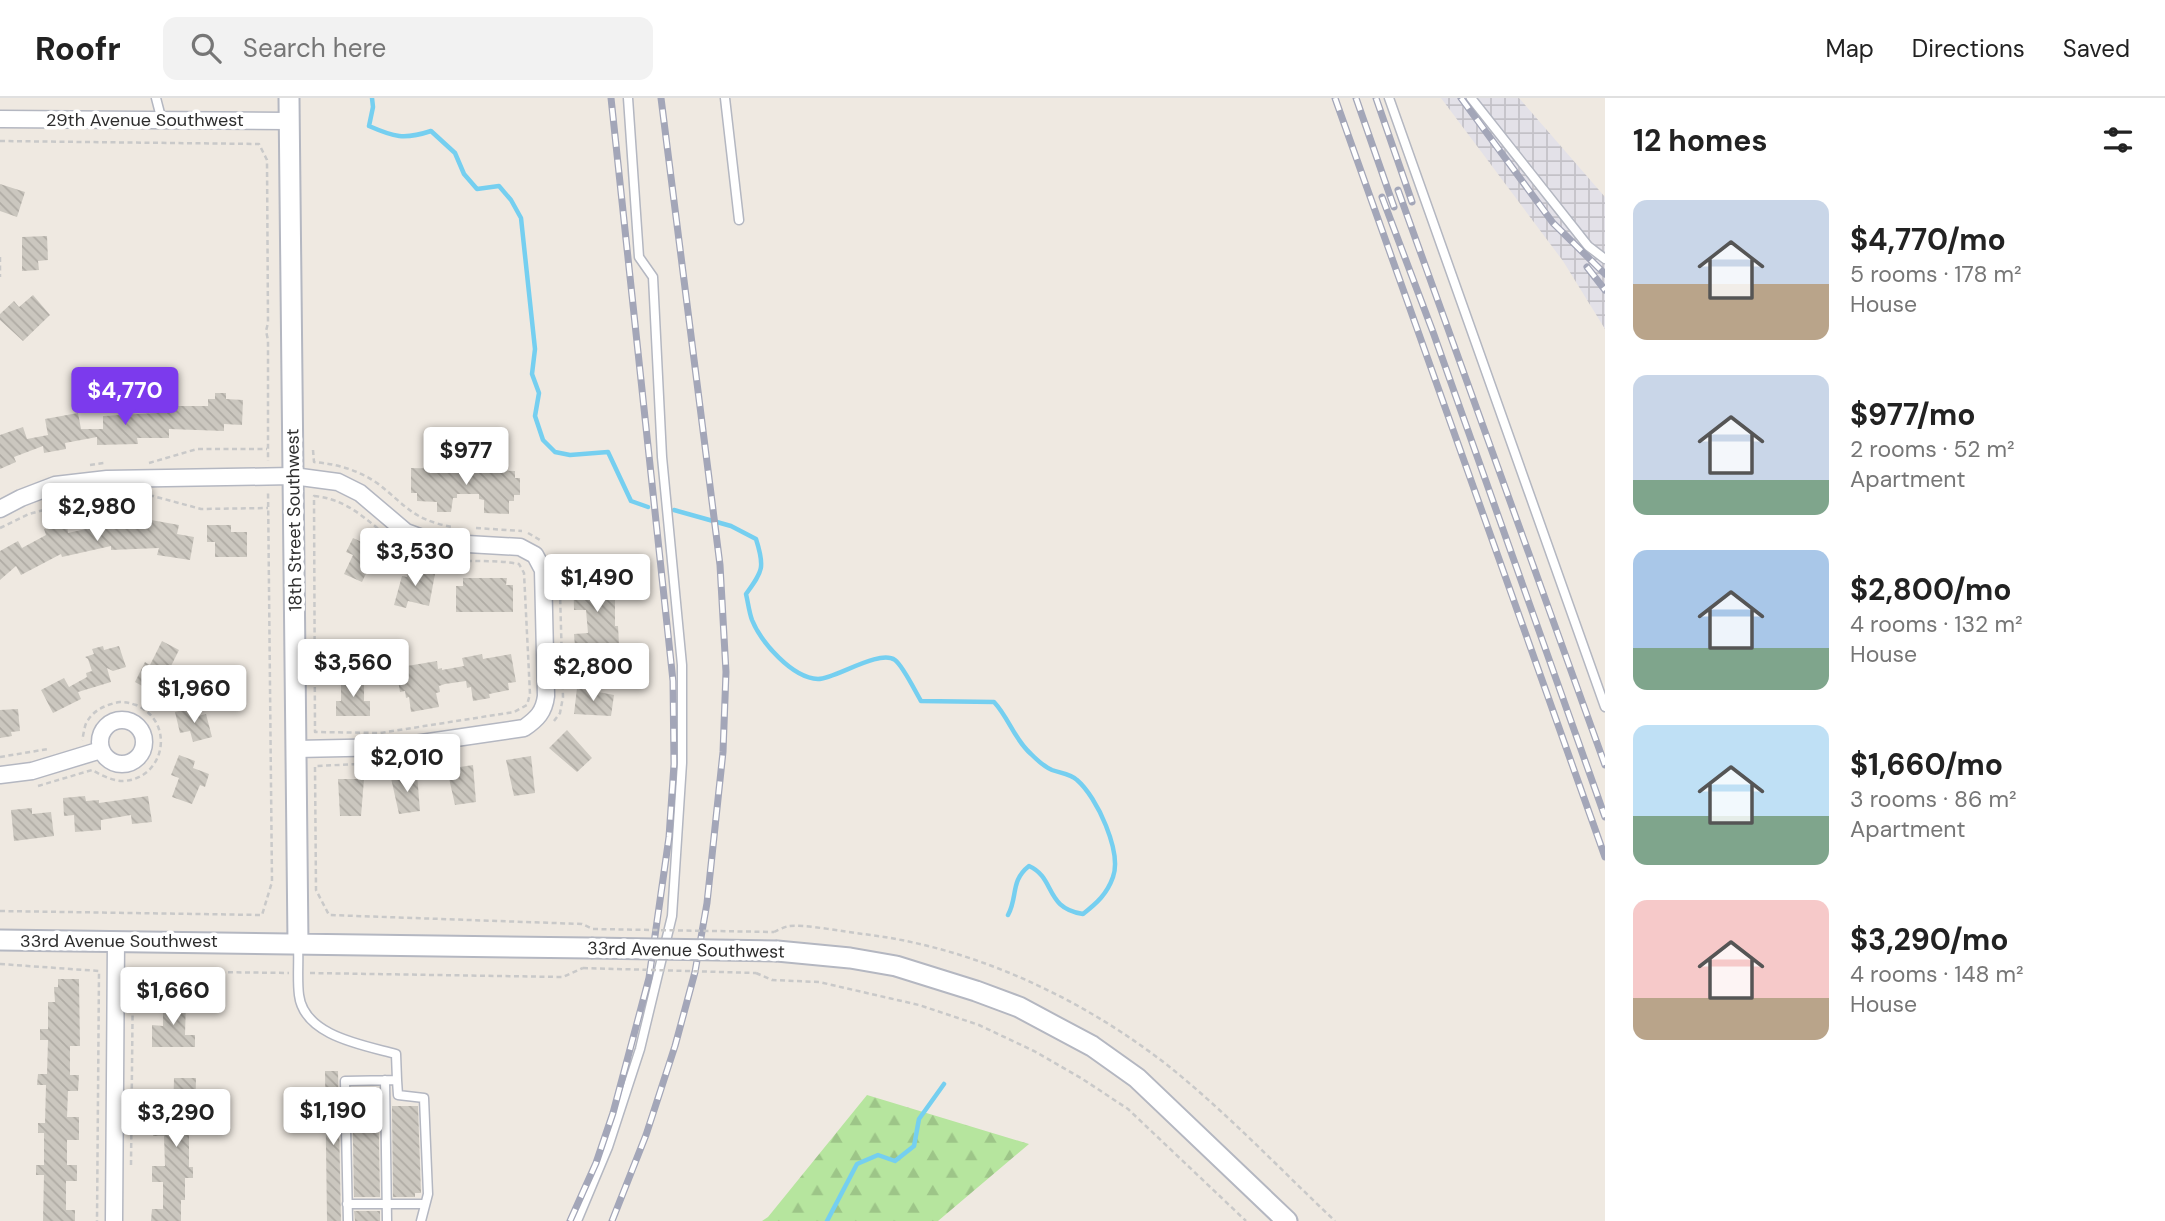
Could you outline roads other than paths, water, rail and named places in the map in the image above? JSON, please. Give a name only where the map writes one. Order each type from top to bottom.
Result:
[{"type":"street","name":"18th Street Southwest","points":[[289,98],[299,943]]},
{"type":"street","name":"29th Avenue Southwest","points":[[0,120],[289,121]]},
{"type":"street","points":[[0,509],[55,485],[107,479],[293,476],[338,482],[360,493],[406,532],[433,542],[520,547],[535,555],[543,570],[546,696],[544,708],[536,720],[524,728],[394,747],[296,749]]},
{"type":"street","points":[[0,775],[32,771],[101,750]]},
{"type":"street","name":"33rd Avenue Southwest","points":[[0,940],[299,943],[592,938],[775,942],[896,966],[976,991],[1030,1013],[1093,1046],[1137,1078],[1287,1221]]},
{"type":"street","points":[[114,1221],[116,941]]},
{"type":"lane","points":[[156,98],[162,121]]},
{"type":"lane","points":[[577,1221],[608,1147],[640,1049],[672,916],[682,763],[682,665],[663,457],[653,277],[639,257],[628,98]]},
{"type":"lane","points":[[724,98],[739,219]]},
{"type":"lane","points":[[1389,98],[1605,707]]},
{"type":"lane","points":[[1471,98],[1587,246],[1605,259]]},
{"type":"lane","points":[[299,943],[299,997],[308,1018],[342,1040],[396,1054],[398,1095],[424,1098],[428,1194],[421,1221]]},
{"type":"lane","points":[[385,1080],[387,1221]]},
{"type":"lane","points":[[348,1221],[345,1081],[397,1080]]},
{"type":"lane","points":[[347,1205],[425,1203]]},
{"type":"waterway","points":[[372,98],[369,126],[399,136],[413,136],[431,131],[455,153],[464,174],[477,189],[499,186],[511,200],[521,218],[535,349],[532,374],[539,393],[535,416],[543,440],[555,452],[570,455],[608,452],[631,501],[648,507]]},
{"type":"waterway","points":[[674,510],[731,526],[756,539],[761,568],[746,594],[751,617],[762,638],[788,666],[808,677],[818,679],[879,658],[895,660],[921,701],[994,702],[1020,742],[1033,756],[1049,769],[1075,778],[1085,788],[1100,812],[1111,840],[1115,866],[1108,888],[1083,914],[1071,911],[1062,906],[1043,878],[1029,866],[1019,877],[1008,915]]},
{"type":"waterway","points":[[827,1221],[857,1164],[878,1155],[895,1161],[914,1146],[919,1119],[944,1084]]},
{"type":"railway","points":[[570,1221],[596,1163],[613,1113],[649,978],[669,837],[674,764],[673,681],[611,98]]},
{"type":"railway","points":[[612,1221],[646,1135],[675,1046],[695,972],[707,903],[723,752],[726,672],[720,565],[661,98]]},
{"type":"railway","points":[[1335,98],[1605,857]]},
{"type":"railway","points":[[1356,98],[1394,207]]},
{"type":"railway","points":[[1376,98],[1412,202]]},
{"type":"railway","points":[[1461,98],[1553,223],[1605,274]]},
{"type":"railway","points":[[1398,190],[1605,765]]},
{"type":"railway","points":[[1382,197],[1433,332],[1605,817]]},
{"type":"railway","points":[[1587,267],[1605,290]]}]
